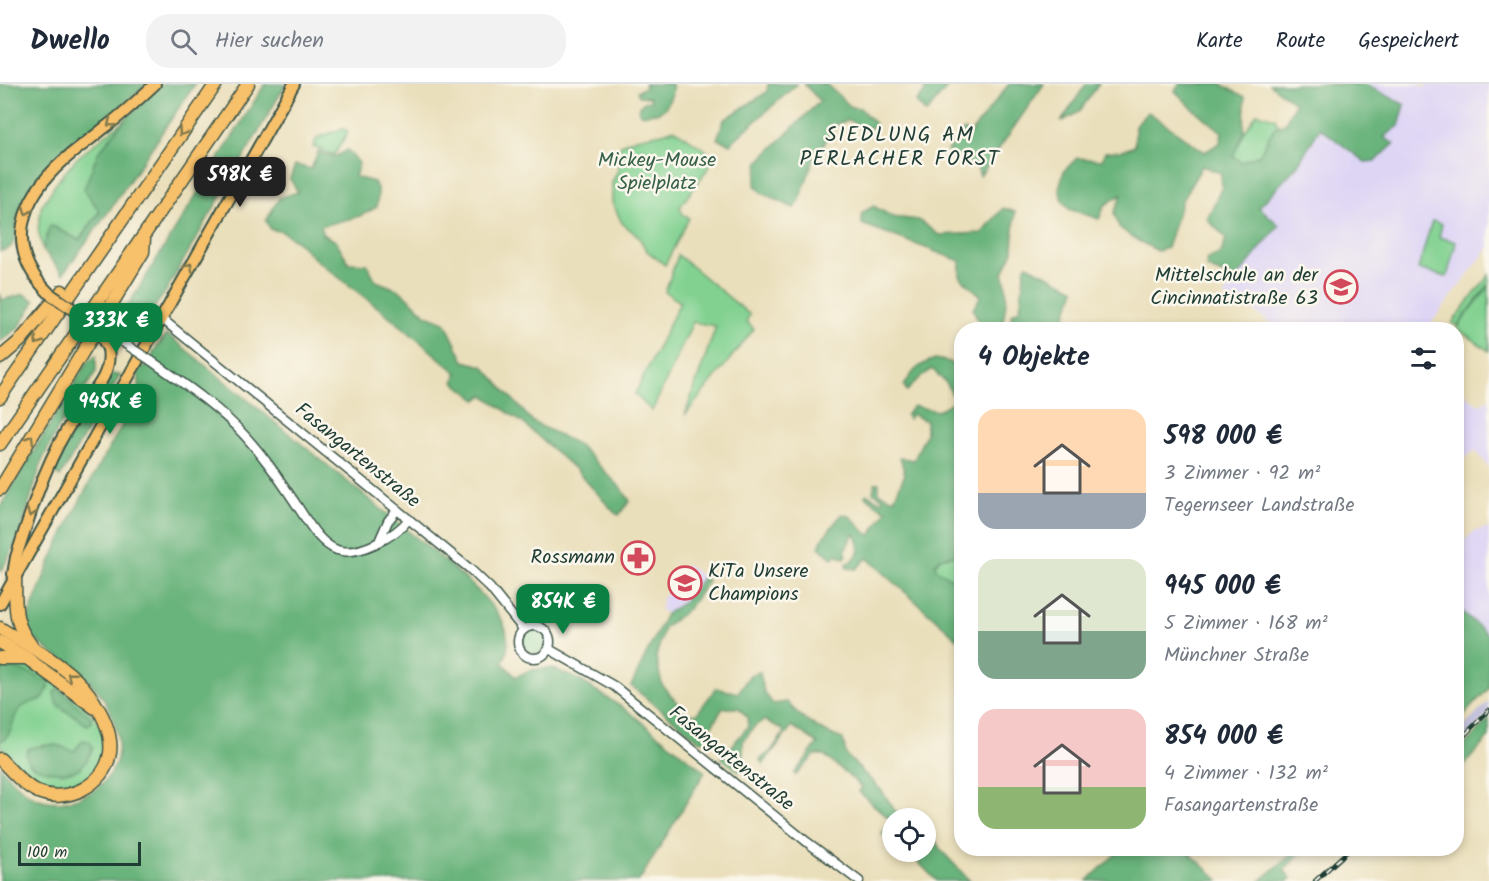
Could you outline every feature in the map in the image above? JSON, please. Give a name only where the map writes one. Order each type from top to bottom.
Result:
[{"type":"highway","points":[[0,397],[106,240],[216,84]]},
{"type":"highway","points":[[0,444],[248,84]]},
{"type":"highway","points":[[0,489],[143,252],[145,235]]},
{"type":"highway","points":[[0,358],[20,341],[66,287],[86,259],[106,240]]},
{"type":"highway","points":[[14,579],[17,622],[32,655]]},
{"type":"highway","points":[[0,628],[99,710],[109,732],[110,754],[100,774],[84,789],[62,796],[39,792],[21,780],[0,759]]},
{"type":"highway","points":[[0,642],[32,655]]},
{"type":"highway","points":[[0,657],[32,655]]},
{"type":"main road","points":[[14,579],[16,557],[55,449],[105,375],[109,357],[108,349],[96,325],[50,294],[38,280],[23,253],[21,231],[24,217],[43,182],[63,160],[155,84]]},
{"type":"main road","points":[[0,604],[294,84]]},
{"type":"street","name":"Fasangartenstraße","points":[[161,318],[480,579],[523,629]]},
{"type":"street","points":[[96,325],[150,360],[220,412],[264,458],[325,543],[335,549],[353,552],[362,550],[398,531],[409,519]]},
{"type":"street","points":[[380,539],[388,521],[397,510]]},
{"type":"street","points":[[533,625],[544,629],[550,638],[549,649],[545,654],[532,658],[523,654],[517,640],[523,629],[533,625]]},
{"type":"street","name":"Fasangartenstraße","points":[[549,649],[614,686],[807,842],[859,881]]},
{"type":"shaded area","points":[[1365,84],[1418,84],[1425,88],[1428,84],[1489,84],[1489,247],[1432,322],[1269,322],[1245,305],[1223,296],[1279,225],[1259,208],[1297,166],[1320,128],[1365,162],[1393,143],[1383,137],[1405,105]]},
{"type":"shaded area","points":[[1464,393],[1479,405],[1489,399],[1489,467],[1475,450],[1464,459]]},
{"type":"shaded area","points":[[1489,528],[1489,636],[1464,613],[1464,541],[1475,531]]},
{"type":"shaded area","name":"KiTa Unsere Champions","points":[[686,564],[703,577],[684,602],[666,614],[660,609],[663,602],[661,600]]},
{"type":"shaded area","points":[[1489,701],[1489,713],[1464,740],[1464,727]]},
{"type":"green space","points":[[0,84],[146,84],[71,145],[50,166],[22,204],[13,244],[6,250],[0,251]]},
{"type":"green space","points":[[162,84],[195,84],[63,274],[43,250],[50,225],[79,240],[100,212],[84,189],[98,153],[125,119]]},
{"type":"green space","points":[[265,84],[286,84],[164,294],[137,330],[121,317]]},
{"type":"green space","points":[[644,84],[672,84],[670,100],[657,113],[643,115],[639,112],[644,102],[651,101],[650,97],[639,96],[637,91],[646,87]]},
{"type":"green space","points":[[768,84],[797,84],[730,144],[717,139],[724,120],[767,92]]},
{"type":"green space","points":[[804,84],[826,84],[851,107],[860,108],[875,124],[873,128],[858,126],[849,120],[837,124],[813,161],[799,202],[794,208],[762,193],[755,185],[759,161],[820,101]]},
{"type":"green space","points":[[926,84],[950,84],[926,113],[916,102],[924,93]]},
{"type":"green space","points":[[1009,84],[1044,84],[980,176],[977,167],[948,151],[964,130],[970,134]]},
{"type":"green space","points":[[1086,84],[1099,84],[1079,112],[1061,122]]},
{"type":"green space","points":[[1179,84],[1221,84],[1245,97],[1244,133],[1233,156],[1241,162],[1259,155],[1274,128],[1285,123],[1295,103],[1269,84],[1365,84],[1405,105],[1399,126],[1384,137],[1394,144],[1376,161],[1365,162],[1320,128],[1297,166],[1259,207],[1279,225],[1236,279],[1207,268],[1206,260],[1221,253],[1226,238],[1207,219],[1222,187],[1221,173],[1202,166],[1182,200],[1167,248],[1158,251],[1133,238],[1119,227],[1114,213],[1122,194],[1105,205],[1099,219],[1069,209],[1062,200],[1059,188],[1064,171],[1077,158],[1102,160],[1105,152],[1121,151],[1135,146],[1135,125],[1148,112],[1205,152],[1220,143],[1222,132],[1175,91]]},
{"type":"green space","points":[[1257,113],[1275,118],[1278,126],[1274,128],[1259,155],[1241,163],[1233,156]]},
{"type":"green space","points":[[125,119],[98,153],[100,211],[79,240],[51,225],[43,250],[38,230],[41,207],[57,182],[76,159]]},
{"type":"green space","points":[[341,129],[348,132],[334,155],[313,147],[317,138]]},
{"type":"green space","name":"Mickey-Mouse Spielplatz","points":[[674,129],[707,151],[711,157],[709,167],[680,207],[683,215],[689,218],[665,265],[647,251],[638,236],[622,223],[612,202],[612,182],[618,170],[618,148],[631,140]]},
{"type":"green space","points":[[347,150],[359,163],[355,177],[374,182],[378,191],[377,207],[360,216],[321,226],[322,234],[336,241],[349,263],[367,264],[376,281],[399,290],[427,315],[445,322],[464,361],[483,366],[533,422],[579,445],[621,488],[630,501],[619,515],[577,471],[523,423],[483,395],[477,400],[454,382],[457,373],[394,320],[315,259],[297,241],[281,231],[271,230],[266,221],[279,198],[298,192],[290,179],[295,165],[311,169],[318,152],[335,157]]},
{"type":"green space","points":[[873,206],[893,217],[919,220],[939,235],[982,233],[1003,208],[1015,212],[1013,251],[1003,273],[1006,295],[1002,322],[980,322],[978,319],[973,309],[981,296],[960,277],[960,261],[862,224],[862,213]]},
{"type":"green space","points":[[1432,221],[1442,224],[1439,237],[1456,242],[1447,277],[1418,269]]},
{"type":"green space","points":[[678,255],[750,315],[746,321],[754,329],[685,415],[716,326],[693,322],[652,411],[635,394],[680,302],[665,292]]},
{"type":"green space","points":[[1025,266],[1075,289],[1063,322],[1011,322],[1012,314],[1020,309]]},
{"type":"green space","points":[[1489,275],[1489,284],[1460,322],[1453,322]]},
{"type":"green space","points":[[1489,286],[1489,351],[1464,333],[1464,322],[1462,322]]},
{"type":"green space","points":[[0,293],[2,300],[24,294],[35,301],[20,326],[0,342]]},
{"type":"green space","points":[[167,334],[438,555],[481,594],[501,619],[507,635],[507,652],[502,662],[516,677],[530,670],[551,668],[578,679],[628,711],[705,772],[639,881],[0,881],[0,767],[16,784],[34,797],[60,802],[74,799],[98,787],[108,778],[115,766],[118,753],[117,733],[105,701],[92,684],[31,635],[28,618],[48,566],[72,516],[140,394],[138,372],[143,365],[146,367],[153,352]]},
{"type":"green space","points":[[96,355],[96,372],[58,428],[42,461],[18,540],[0,573],[0,507],[88,361]]},
{"type":"green space","points":[[935,359],[950,362],[954,367],[954,401],[948,385],[932,369],[907,391],[904,386],[910,376],[924,364]]},
{"type":"green space","points":[[111,374],[120,375],[60,477],[52,471],[73,424]]},
{"type":"green space","points":[[954,401],[954,555],[940,558],[935,565],[936,569],[954,581],[954,636],[867,558],[856,569],[847,568],[846,564],[854,559],[859,548],[855,534],[845,551],[847,555],[845,558],[838,554],[832,558],[819,547],[823,538],[842,514],[851,517],[862,530],[871,535],[886,511],[865,496],[867,494],[881,502],[883,499],[873,492],[875,483],[879,483],[879,493],[894,499],[905,474],[900,458],[914,460],[926,433],[926,421],[912,414],[909,419],[906,416],[913,406],[938,411]]},
{"type":"green space","points":[[954,555],[954,581],[936,569],[935,565],[940,558]]},
{"type":"green space","points":[[703,577],[708,581],[689,608],[664,628],[656,657],[662,685],[686,713],[696,715],[716,688],[738,693],[750,675],[760,672],[764,692],[773,704],[787,702],[812,724],[843,739],[846,755],[882,791],[893,808],[882,808],[882,812],[859,792],[862,787],[824,755],[815,755],[796,775],[794,774],[818,743],[792,726],[763,764],[760,760],[771,751],[784,733],[782,729],[764,720],[755,726],[743,741],[743,760],[740,772],[721,758],[748,727],[747,717],[739,708],[723,708],[709,730],[711,739],[700,741],[631,686],[666,614],[684,602]]},
{"type":"green space","points":[[1464,613],[1489,636],[1489,688],[1464,715]]},
{"type":"green space","points":[[535,629],[544,632],[547,641],[544,650],[535,653],[526,650],[523,641],[526,632]]},
{"type":"green space","points":[[0,661],[24,665],[38,672],[90,711],[102,732],[103,746],[101,759],[85,779],[62,788],[49,787],[26,774],[0,745]]},
{"type":"green space","points":[[3,669],[28,672],[50,684],[43,699],[20,709],[11,730],[0,742],[0,679]]},
{"type":"green space","points":[[58,689],[91,717],[91,723],[87,725],[59,706],[54,692]]},
{"type":"green space","points":[[1489,719],[1489,737],[1464,765],[1464,746]]},
{"type":"green space","points":[[83,740],[90,742],[93,748],[84,764],[71,772],[38,769],[28,761],[26,754],[29,748],[53,745],[74,751]]},
{"type":"green space","points":[[936,842],[970,881],[937,881],[918,862],[936,862]]},
{"type":"green space","points":[[1114,856],[1193,856],[1220,881],[1087,881]]},
{"type":"green space","points":[[1290,856],[1297,856],[1284,870],[1291,878],[1288,881],[1260,881]]},
{"type":"railway","points":[[1464,736],[1489,710]]},
{"type":"railway","points":[[1315,881],[1342,856]]},
{"type":"place","name":"Mittelschule an der Cincinnatistraße 63","points":[[1341,287]]},
{"type":"place","name":"Rossmann","points":[[638,558]]},
{"type":"place","name":"KiTa Unsere Champions","points":[[685,583]]},
{"type":"district","name":"SIEDLUNG AM PERLACHER FORST","points":[[900,147]]}]
